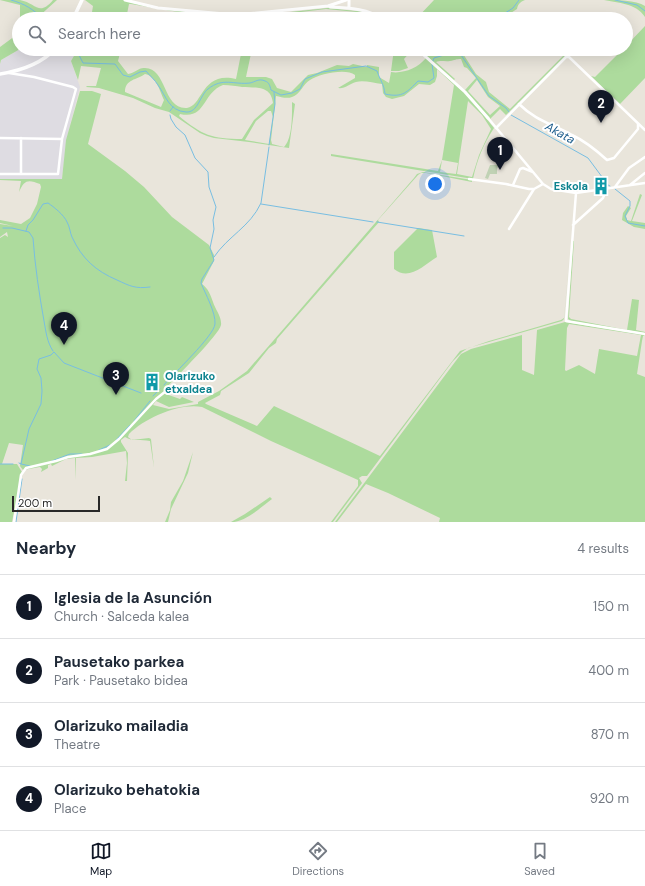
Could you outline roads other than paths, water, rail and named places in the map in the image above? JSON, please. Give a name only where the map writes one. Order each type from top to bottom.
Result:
[{"type":"main road","points":[[76,12],[82,0]]},
{"type":"main road","points":[[0,74],[19,70],[46,56]]},
{"type":"street","points":[[125,0],[158,8],[203,12]]},
{"type":"street","points":[[328,6],[346,0]]},
{"type":"street","points":[[349,0],[349,8]]},
{"type":"street","points":[[267,12],[328,6],[349,8],[367,12]]},
{"type":"street","points":[[425,56],[464,92],[488,118],[543,184],[552,189],[576,194],[645,184]]},
{"type":"street","points":[[496,128],[566,56],[569,57],[645,130]]},
{"type":"street","points":[[0,174],[58,174],[62,139],[76,91],[75,88],[34,77],[7,73]]},
{"type":"street","points":[[519,104],[528,113],[578,137],[607,160],[614,158],[638,129],[638,124]]},
{"type":"street","points":[[0,138],[62,139]]},
{"type":"street","points":[[21,138],[21,174]]},
{"type":"street","points":[[615,188],[629,168],[645,158]]},
{"type":"street","points":[[513,185],[520,169],[523,168],[534,172]]},
{"type":"street","points":[[629,186],[645,173]]},
{"type":"street","points":[[469,179],[534,189]]},
{"type":"street","points":[[509,229],[534,189],[543,184]]},
{"type":"street","points":[[573,225],[603,198],[606,190]]},
{"type":"street","points":[[576,194],[566,321],[645,334]]},
{"type":"street","points":[[14,522],[21,475],[26,468],[107,449],[119,439],[156,399],[166,391]]},
{"type":"waterway","points":[[11,0],[36,12]]},
{"type":"waterway","points":[[507,12],[513,8],[519,0]]},
{"type":"waterway","points":[[615,0],[637,5],[645,11]]},
{"type":"waterway","points":[[80,56],[83,63],[115,64],[123,75],[130,77],[146,71],[157,83],[172,106],[180,111],[186,112],[193,110],[205,92],[213,85],[219,83],[250,83],[263,80],[268,83],[271,90],[281,95],[292,93],[300,89],[305,79],[322,72],[366,66],[377,71],[385,94],[400,95],[418,81],[428,82],[434,78],[432,64]]},
{"type":"waterway","points":[[433,61],[434,58],[441,56]]},
{"type":"waterway","name":"Akata","points":[[462,56],[489,96],[506,108],[509,112]]},
{"type":"waterway","points":[[269,145],[275,104],[274,92]]},
{"type":"waterway","points":[[170,111],[173,107]]},
{"type":"waterway","points":[[164,385],[201,346],[213,330],[215,324],[212,309],[201,283],[214,260],[210,248],[214,229],[213,220],[216,207],[209,187],[208,172],[195,158],[185,135],[176,127],[170,115]]},
{"type":"waterway","name":"Akata","points":[[511,115],[588,158],[610,186]]},
{"type":"waterway","points":[[214,257],[251,219],[261,203],[269,147]]},
{"type":"waterway","name":"Akata","points":[[615,189],[630,201],[630,206],[625,216],[628,223],[645,226]]},
{"type":"waterway","points":[[26,231],[28,225],[43,204],[48,203],[64,217],[80,252],[96,268],[103,273],[129,285],[140,288],[150,287]]},
{"type":"waterway","points":[[261,204],[373,222]]},
{"type":"waterway","points":[[377,222],[464,236]]},
{"type":"waterway","points":[[3,228],[12,228],[29,232],[33,238],[37,280],[45,329],[53,351]]},
{"type":"waterway","points":[[19,463],[21,464],[29,429],[41,404],[41,378],[37,369],[39,359],[51,355],[54,352],[64,363],[141,393]]},
{"type":"waterway","points":[[153,396],[160,389]]},
{"type":"waterway","points":[[134,421],[150,401]]},
{"type":"waterway","points":[[116,440],[130,425]]},
{"type":"waterway","points":[[99,450],[110,445]]},
{"type":"waterway","points":[[52,461],[70,454],[82,454]]},
{"type":"waterway","points":[[0,464],[13,464]]},
{"type":"waterway","points":[[21,464],[30,466]]},
{"type":"waterway","points":[[16,522],[22,479]]},
{"type":"place","name":"Pausetako parkea","points":[[601,123]]},
{"type":"place","name":"Iglesia de la Asunción","points":[[500,170]]},
{"type":"place","name":"Eskola","points":[[601,186]]},
{"type":"place","name":"Olarizuko behatokia","points":[[64,345]]},
{"type":"place","name":"Olarizuko etxaldea","points":[[152,382]]},
{"type":"place","name":"Olarizuko mailadia","points":[[116,395]]}]
